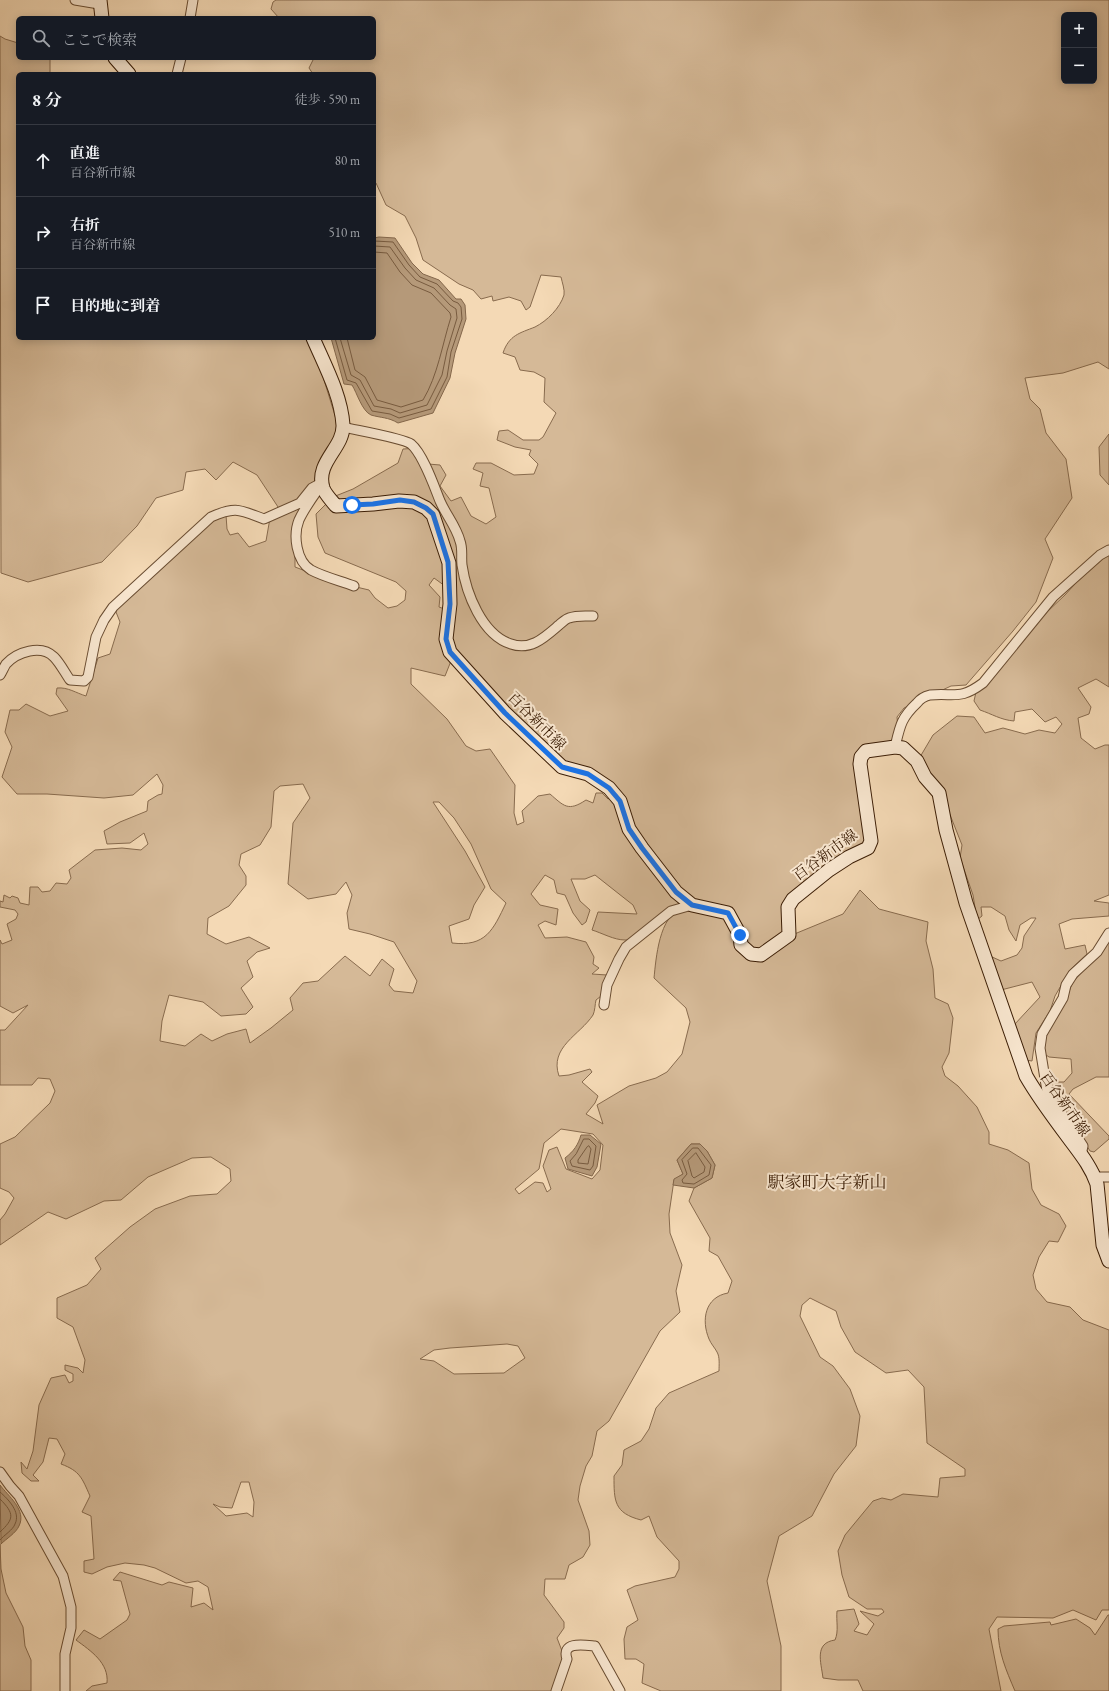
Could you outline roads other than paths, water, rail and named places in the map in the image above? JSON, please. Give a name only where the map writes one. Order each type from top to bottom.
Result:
[{"type":"main road","points":[[100,2],[102,16]]},
{"type":"main road","points":[[117,60],[127,72]]},
{"type":"main road","points":[[314,340],[340,402],[343,427],[340,439],[326,460],[322,475],[323,482]]},
{"type":"main road","name":"百谷新市線","points":[[323,482],[324,489],[336,506],[373,504],[400,500],[414,502],[426,508],[433,514],[448,562],[450,604],[446,639],[450,652],[505,713],[562,767],[588,774],[609,788],[620,801],[629,829],[676,892],[692,905],[728,913],[740,935],[741,945],[751,954],[761,955],[789,935],[788,907],[793,899],[829,870],[849,857],[868,848],[871,841],[860,764],[861,757],[866,751],[895,747],[903,748],[917,761],[925,777],[939,793],[946,830],[966,904],[1026,1076],[1036,1094],[1081,1155],[1095,1178],[1097,1184],[1103,1245],[1109,1261]]},
{"type":"street","points":[[75,0],[100,2]]},
{"type":"street","points":[[190,16],[193,0]]},
{"type":"street","points":[[178,72],[180,60]]},
{"type":"street","points":[[343,427],[410,444],[418,455],[429,473],[440,502],[454,525],[461,542],[462,565],[469,592],[480,618],[490,630],[512,645],[528,646],[541,640],[568,618],[581,615],[593,616]]},
{"type":"street","points":[[323,482],[299,520],[296,529],[298,553],[304,564],[311,570],[354,586]]},
{"type":"street","points":[[0,675],[6,664],[14,658],[24,652],[35,650],[44,651],[54,657],[70,680],[84,681],[88,677],[96,637],[104,620],[113,607],[211,517],[222,512],[235,510],[246,511],[264,519],[300,503],[312,488],[323,482]]},
{"type":"street","points":[[895,747],[900,726],[906,713],[919,700],[928,695],[954,696],[970,692],[983,682],[1053,597],[1100,555],[1109,550]]},
{"type":"street","points":[[604,1005],[608,985],[626,947],[671,911],[692,905]]},
{"type":"street","points":[[1081,1155],[1083,1146],[1047,1091],[1040,1048],[1042,1034],[1063,998],[1066,985],[1073,974],[1097,952],[1109,933]]},
{"type":"street","points":[[1095,1178],[1109,1177]]},
{"type":"street","points":[[0,1472],[19,1496],[63,1576],[71,1607],[71,1628],[65,1654],[65,1691]]},
{"type":"street","points":[[556,1691],[567,1659],[565,1654],[566,1649],[577,1645],[595,1646],[620,1691]]},
{"type":"water","points":[[376,238],[395,238],[412,263],[423,274],[439,280],[456,299],[461,299],[465,305],[466,319],[455,353],[450,378],[433,413],[398,423],[368,413],[362,406],[352,385],[344,384],[332,340],[376,340]]},
{"type":"water","points":[[581,1135],[590,1135],[601,1144],[597,1167],[592,1176],[568,1169],[565,1158],[575,1148]]},
{"type":"water","points":[[691,1144],[700,1144],[707,1151],[715,1165],[712,1178],[694,1188],[673,1185],[674,1179],[683,1174],[677,1160]]},
{"type":"water","points":[[0,1485],[16,1504],[21,1514],[21,1520],[16,1531],[1,1544]]},
{"type":"district","name":"駅家町大字新山","points":[[827,1182]]}]
